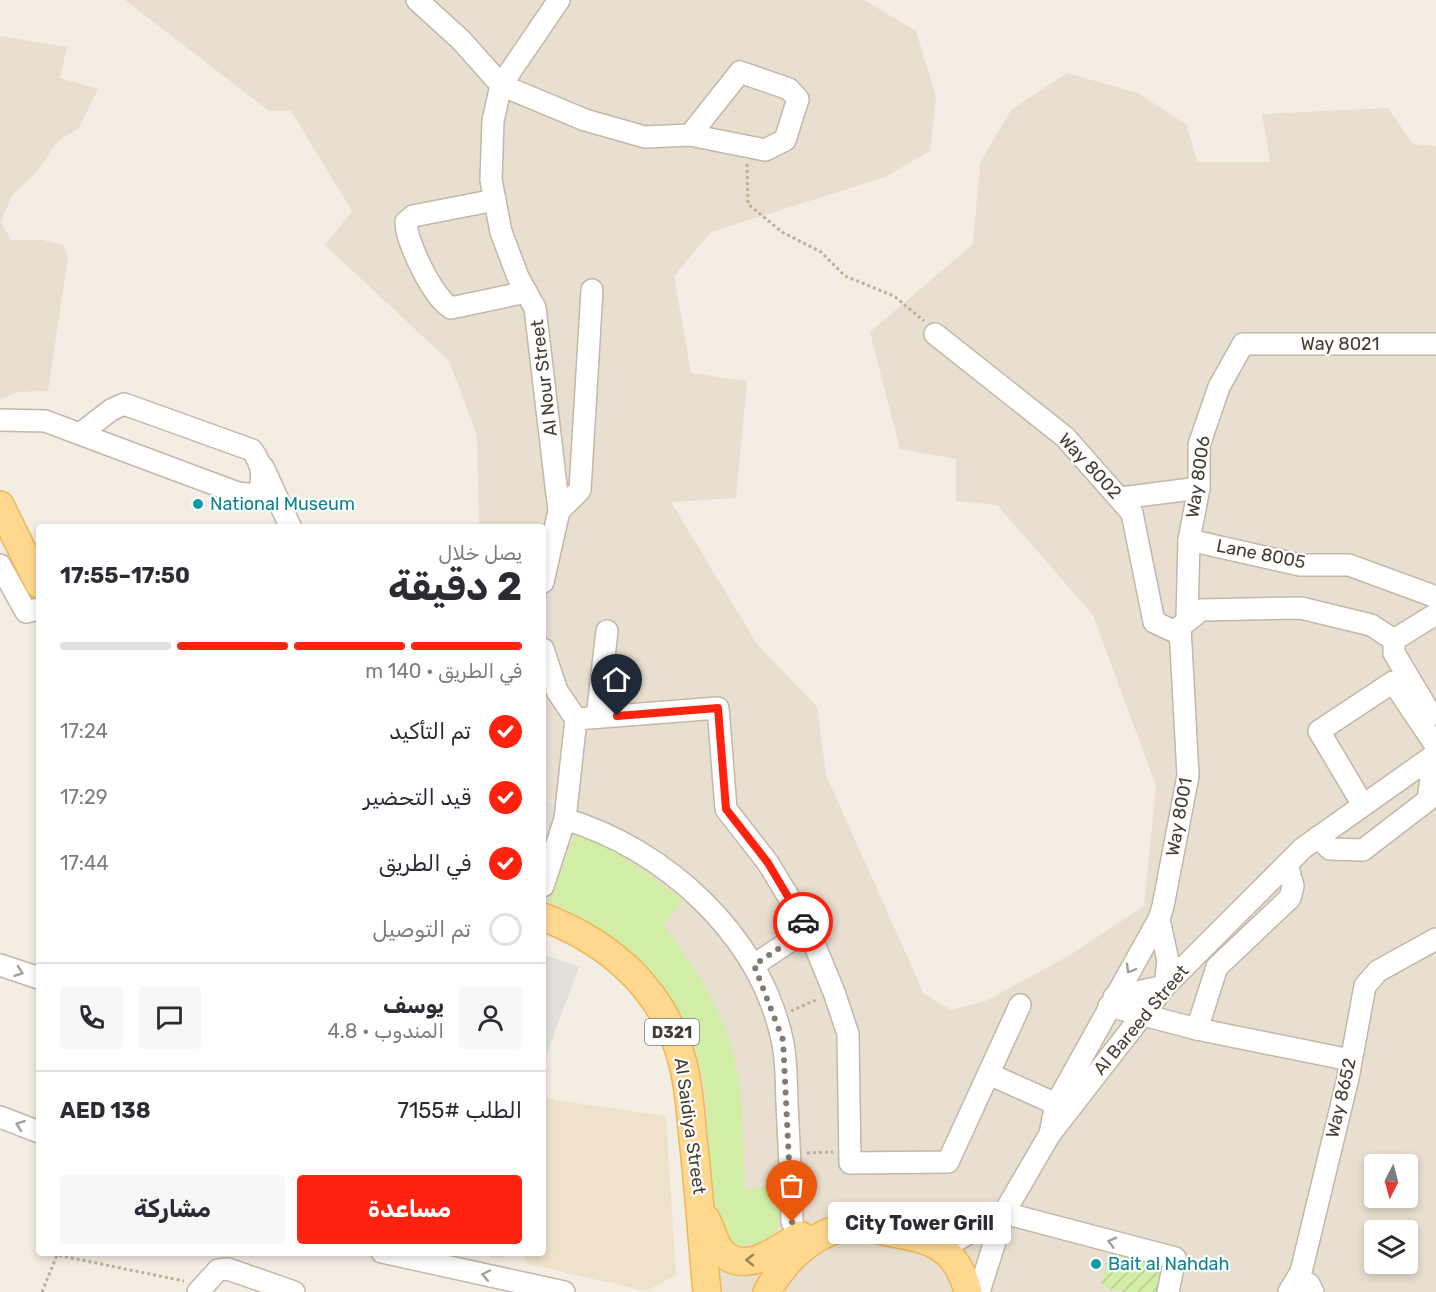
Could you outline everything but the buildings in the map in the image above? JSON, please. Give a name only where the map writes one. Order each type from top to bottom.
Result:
[{"type":"main road","points":[[0,505],[36,578]]},
{"type":"main road","name":"Al Saidiya Street","points":[[546,918],[584,936],[617,958],[642,984],[667,1020],[684,1071],[701,1207],[707,1292]]},
{"type":"main road","name":"D321","points":[[701,1207],[718,1246],[728,1255],[744,1262],[760,1260],[809,1229],[826,1226],[865,1228],[924,1238],[943,1248]]},
{"type":"main road","points":[[764,1290],[799,1251],[840,1227]]},
{"type":"main road","points":[[943,1248],[958,1264],[968,1292]]},
{"type":"street","points":[[417,0],[461,40],[501,85],[585,120],[645,137],[690,135],[765,150],[785,140],[798,99],[789,88],[740,72],[690,135]]},
{"type":"street","points":[[501,85],[559,0]]},
{"type":"street","name":"Al Nour Street","points":[[501,85],[493,121],[491,180],[501,232],[518,277],[535,308],[559,511],[546,565]]},
{"type":"street","points":[[495,200],[413,216],[406,222],[406,233],[435,292],[442,303],[451,308],[526,292]]},
{"type":"street","points":[[559,511],[580,490],[592,290]]},
{"type":"street","name":"Way 8002","points":[[935,334],[1065,437],[1121,498],[1132,513],[1154,622],[1183,626]]},
{"type":"street","name":"Way 8006","points":[[1183,626],[1189,540],[1199,488],[1199,445],[1219,387],[1243,344],[1436,344]]},
{"type":"street","points":[[80,434],[111,410],[124,404],[252,450],[262,464],[289,524]]},
{"type":"street","points":[[0,420],[45,421],[238,493],[258,495],[263,480],[262,464]]},
{"type":"street","points":[[1121,498],[1199,488]]},
{"type":"street","name":"Lane 8005","points":[[1189,540],[1300,565],[1348,564],[1436,597]]},
{"type":"street","points":[[0,565],[26,612],[36,610]]},
{"type":"street","points":[[1183,626],[1201,610],[1301,608],[1371,625],[1394,640]]},
{"type":"street","points":[[1394,640],[1436,614]]},
{"type":"street","name":"Way 8001","points":[[1050,1134],[1056,1104],[1159,919],[1188,776],[1183,626]]},
{"type":"street","points":[[546,868],[549,850],[565,819],[607,631]]},
{"type":"street","points":[[1394,640],[1394,653],[1436,723]]},
{"type":"street","points":[[546,659],[557,691],[587,718],[718,708],[726,809],[768,863],[808,929],[834,992],[848,1034],[850,1162],[948,1162],[1020,1005]]},
{"type":"street","points":[[1363,805],[1319,731],[1393,682],[1436,746]]},
{"type":"street","points":[[1318,837],[1330,849],[1363,850],[1428,800],[1431,777],[1429,759]]},
{"type":"street","name":"Al Bareed Street","points":[[979,1292],[1004,1214],[1050,1134],[1165,986],[1287,864],[1318,837],[1429,759]]},
{"type":"street","points":[[565,819],[591,826],[636,849],[668,872],[701,899],[754,965],[783,1040],[792,1222]]},
{"type":"street","points":[[1197,1029],[1217,967],[1290,898],[1293,886],[1287,864]]},
{"type":"street","points":[[1111,1002],[1165,986],[1168,961],[1159,919]]},
{"type":"street","points":[[754,965],[808,929]]},
{"type":"street","name":"Way 8652","points":[[1300,1289],[1365,986],[1378,971],[1436,939]]},
{"type":"street","points":[[0,964],[36,977]]},
{"type":"street","points":[[1111,1002],[1142,1015],[1197,1029],[1350,1060]]},
{"type":"street","points":[[989,1074],[1056,1104]]},
{"type":"street","points":[[0,1117],[36,1131]]},
{"type":"street","points":[[943,1248],[1004,1214],[1175,1258],[1168,1292]]},
{"type":"street","points":[[400,1256],[564,1292]]},
{"type":"street","points":[[200,1289],[218,1270],[228,1269],[294,1292]]},
{"type":"path","points":[[742,146],[747,163],[748,204],[782,232],[821,252],[845,276],[894,296],[928,324],[935,334]]},
{"type":"path","points":[[776,1018],[834,992]]},
{"type":"path","points":[[790,1153],[850,1151]]},
{"type":"path","points":[[42,1292],[57,1256],[200,1289]]},
{"type":"shaded area","points":[[125,0],[864,0],[916,31],[936,97],[930,151],[885,177],[711,232],[674,276],[691,373],[747,381],[736,498],[671,502],[757,644],[817,707],[826,775],[924,994],[951,1010],[986,1001],[1070,955],[1144,906],[1156,786],[1093,615],[997,505],[956,501],[956,459],[900,449],[870,332],[973,244],[980,163],[1011,110],[1067,73],[1138,93],[1187,125],[1197,162],[1270,162],[1262,114],[1388,108],[1413,144],[1436,146],[1436,1292],[713,1292],[670,1019],[546,916],[546,855],[565,805],[546,799],[546,524],[479,524],[477,435],[449,361],[325,245],[352,211],[291,111],[269,111]]},
{"type":"shaded area","points":[[0,36],[67,47],[60,78],[98,89],[79,128],[57,142],[37,172],[12,195],[1,222],[11,240],[43,240],[63,245],[68,257],[48,391],[17,392],[0,400]]},
{"type":"shaded area","points":[[546,800],[566,807],[552,847],[546,845]]},
{"type":"shaded area","points":[[546,955],[579,967],[546,1056]]},
{"type":"shaded area","points":[[546,1097],[666,1116],[676,1275],[646,1291],[528,1264],[524,1256],[546,1256]]},
{"type":"shaded area","points":[[486,1256],[504,1256],[502,1259]]},
{"type":"green space","points":[[576,831],[631,863],[683,901],[663,925],[687,958],[708,993],[732,1050],[741,1098],[745,1189],[778,1186],[779,1223],[771,1237],[763,1241],[736,1246],[724,1236],[716,1217],[710,1180],[704,1085],[696,1051],[684,1021],[669,995],[652,972],[631,951],[607,933],[549,902]]},
{"type":"green space","points":[[1109,1251],[1165,1265],[1158,1292],[1123,1292],[1101,1286]]},
{"type":"way so far","points":[[792,1222],[783,1040],[754,965],[808,929],[803,922]]},
{"type":"place","name":"National Museum","points":[[198,504]]},
{"type":"place","name":"City Tower Grill","points":[[792,1222]]},
{"type":"place","name":"Bait al Nahdah","points":[[1096,1264]]},
{"type":"route","points":[[617,716],[718,708],[726,809],[768,863],[803,922]]}]
